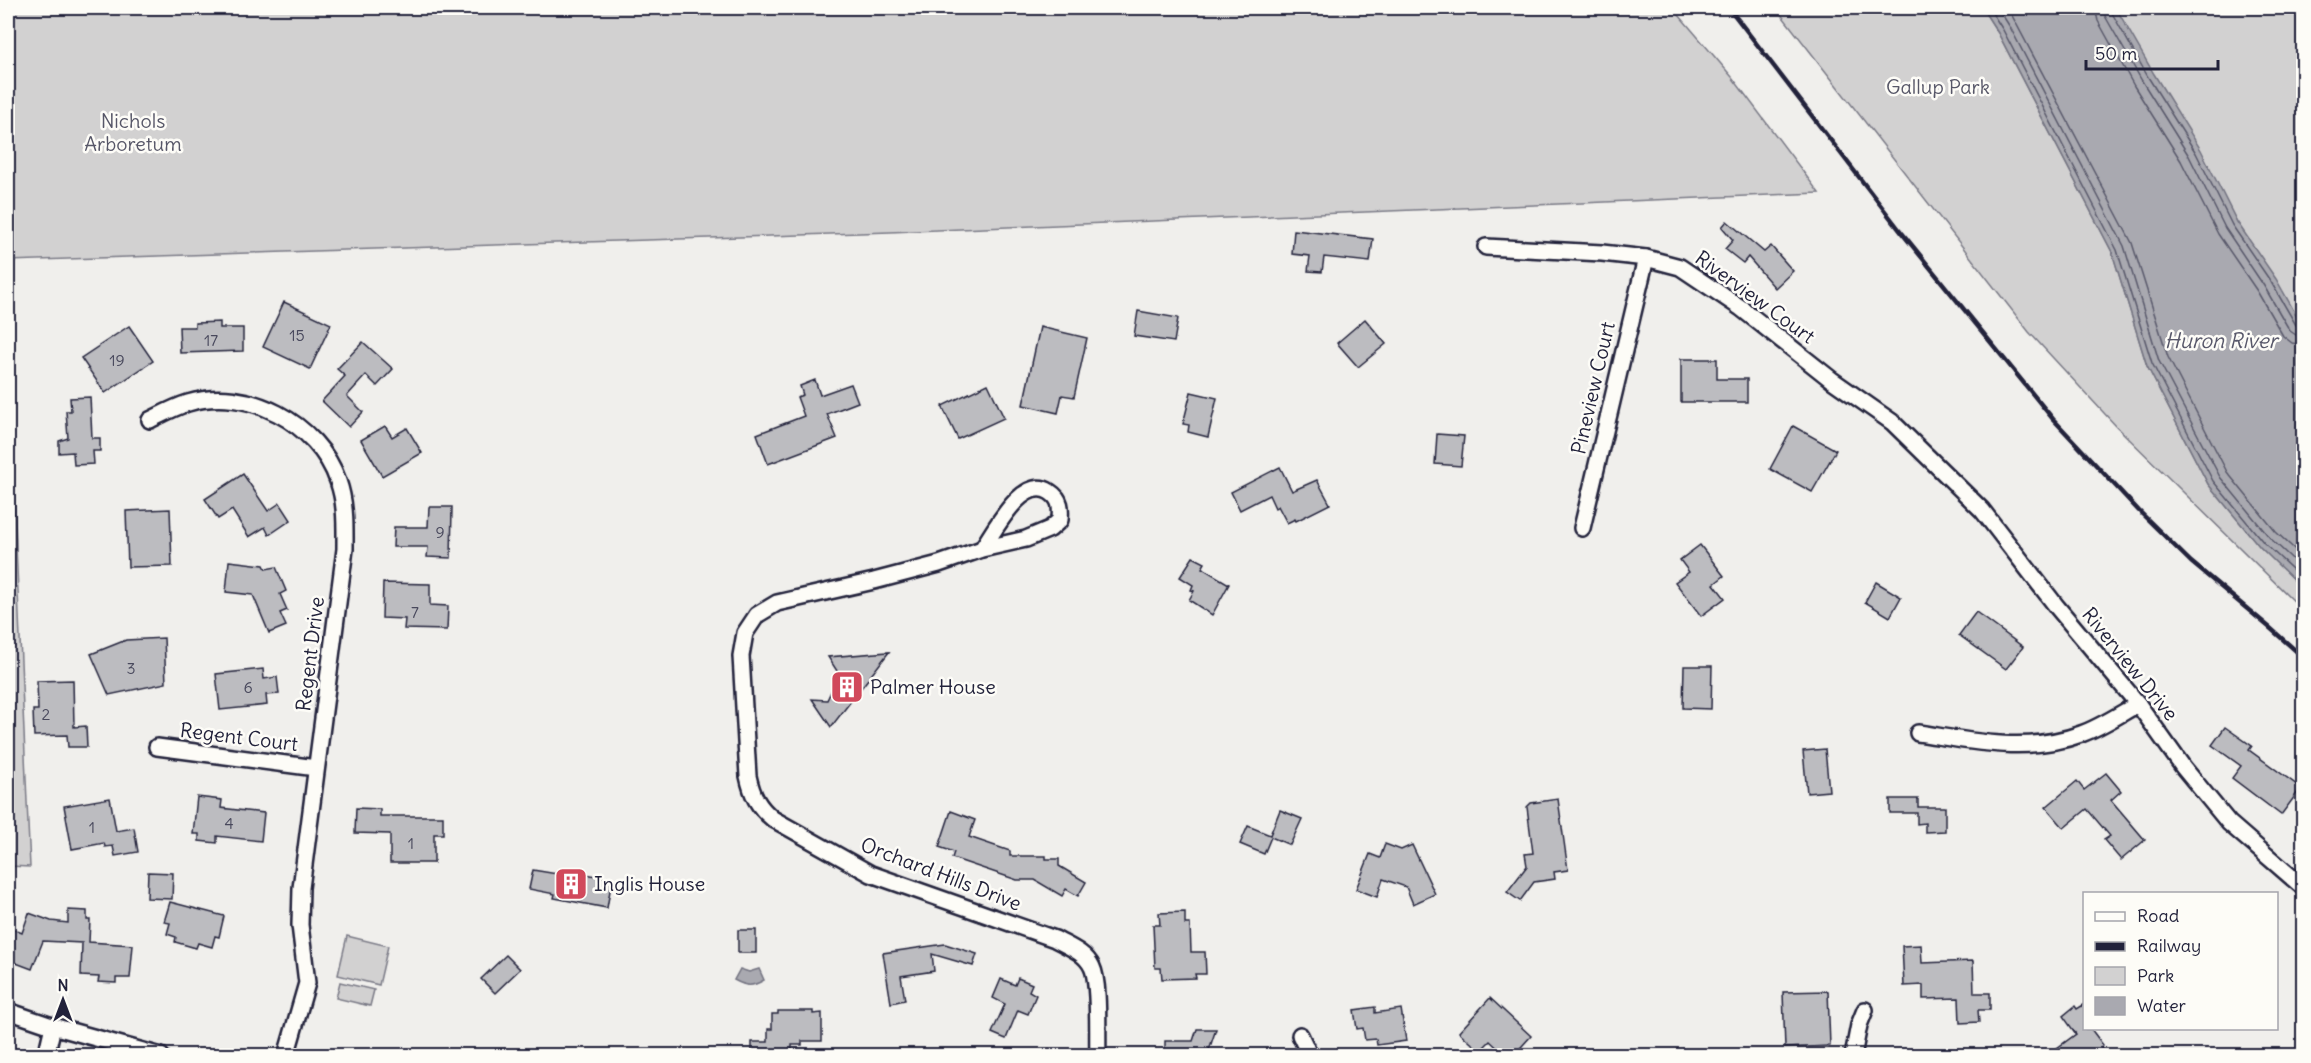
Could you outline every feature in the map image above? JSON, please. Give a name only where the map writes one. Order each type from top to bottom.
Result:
[{"type":"street","name":"Riverview Court","points":[[1486,247],[1602,253],[1646,258],[1680,267],[1704,282],[1832,380],[1892,422],[1931,459]]},
{"type":"street","name":"Pineview Court","points":[[1582,528],[1646,258]]},
{"type":"street","name":"Regent Drive","points":[[150,420],[189,403],[219,399],[249,402],[272,410],[292,422],[313,440],[327,457],[338,480],[346,509],[345,549],[301,888],[300,926],[307,983],[286,1056]]},
{"type":"street","name":"Riverview Drive","points":[[1931,459],[1982,510],[2057,607],[2138,704],[2182,767],[2229,823],[2304,888]]},
{"type":"street","name":"Orchard Hills Drive","points":[[982,549],[1019,496],[1031,489],[1045,489],[1057,496],[1061,507],[1060,520],[1050,529],[1026,539],[982,549],[939,564],[874,581],[777,603],[757,615],[745,633],[741,656],[747,776],[752,794],[762,809],[773,819],[871,874],[1054,939],[1079,952],[1092,967],[1098,1056]]},
{"type":"street","points":[[1917,733],[2007,746],[2039,745],[2081,734],[2138,704]]},
{"type":"street","name":"Regent Court","points":[[157,747],[316,768]]},
{"type":"street","points":[[1853,1056],[1858,1025],[1865,1010]]},
{"type":"street","points":[[8,1011],[161,1056]]},
{"type":"street","points":[[46,1056],[53,1026]]},
{"type":"street","points":[[1300,1035],[1310,1056]]},
{"type":"green space","name":"Nichols Arboretum","points":[[8,8],[1673,8],[1732,77],[1819,193],[890,232],[8,261]]},
{"type":"green space","name":"Gallup Park","points":[[1776,8],[1982,8],[1998,33],[2112,252],[2147,366],[2208,484],[2260,547],[2303,589],[2303,610],[2116,426],[2029,332]]},
{"type":"green space","points":[[2115,8],[2303,8],[2303,331],[2237,222]]},
{"type":"green space","points":[[8,357],[27,802],[30,867],[8,866]]},
{"type":"green space","points":[[347,936],[388,946],[379,985],[338,975]]},
{"type":"green space","points":[[340,982],[374,990],[370,1006],[336,998]]},
{"type":"water","name":"Huron River","points":[[1982,8],[2116,8],[2201,150],[2237,222],[2276,279],[2303,327],[2303,589],[2260,547],[2208,484],[2147,366],[2112,252],[1998,33]]},
{"type":"water","points":[[740,969],[749,972],[759,969],[764,980],[746,985],[734,980]]},
{"type":"building","points":[[1727,221],[1764,252],[1771,246],[1793,271],[1775,288],[1748,257],[1743,263],[1725,249],[1733,240],[1722,227]]},
{"type":"building","points":[[1294,230],[1373,239],[1370,262],[1324,257],[1322,272],[1308,271],[1310,256],[1292,254]]},
{"type":"building","points":[[284,302],[331,324],[310,369],[263,347]]},
{"type":"building","points":[[1138,311],[1178,318],[1174,342],[1134,336]]},
{"type":"building","points":[[1365,319],[1386,344],[1358,367],[1337,343]]},
{"type":"building","points":[[220,322],[220,328],[243,328],[243,351],[180,353],[179,327],[195,327],[195,323]]},
{"type":"building","points":[[129,326],[153,361],[105,393],[81,358]]},
{"type":"building","points":[[1040,327],[1087,338],[1074,397],[1062,395],[1058,413],[1023,405]]},
{"type":"building","points":[[363,342],[393,369],[377,386],[366,375],[347,396],[363,412],[349,427],[322,401],[345,376],[337,369]]},
{"type":"building","points":[[1681,359],[1717,359],[1717,379],[1747,379],[1747,402],[1681,402]]},
{"type":"building","points":[[815,380],[820,395],[851,384],[858,402],[827,414],[837,438],[768,464],[757,434],[804,416],[797,397],[803,395],[800,386]]},
{"type":"building","points":[[988,384],[1004,418],[958,439],[942,406]]},
{"type":"building","points":[[1191,392],[1217,398],[1208,437],[1188,432],[1189,425],[1183,424]]},
{"type":"building","points":[[90,397],[92,438],[100,438],[100,451],[93,451],[94,464],[74,465],[73,452],[59,453],[59,441],[68,438],[66,411],[71,411],[70,398]]},
{"type":"building","points":[[385,426],[392,437],[407,428],[422,453],[382,476],[361,440]]},
{"type":"building","points":[[1793,426],[1836,450],[1812,492],[1770,469]]},
{"type":"building","points":[[1437,434],[1464,436],[1461,466],[1435,464]]},
{"type":"building","points":[[1280,467],[1292,491],[1317,480],[1330,504],[1296,521],[1295,519],[1287,523],[1278,506],[1275,508],[1269,495],[1240,510],[1231,492]]},
{"type":"building","points":[[243,474],[268,511],[280,503],[291,520],[269,535],[265,527],[249,537],[232,510],[218,519],[205,499]]},
{"type":"building","points":[[429,507],[452,507],[451,558],[427,557],[428,547],[393,547],[394,527],[428,527]]},
{"type":"building","points":[[170,509],[172,566],[128,567],[126,511]]},
{"type":"building","points":[[1700,545],[1724,576],[1714,584],[1725,598],[1701,616],[1675,582],[1689,572],[1680,560]]},
{"type":"building","points":[[1193,557],[1205,563],[1202,568],[1229,584],[1212,615],[1189,600],[1194,591],[1191,590],[1193,585],[1180,577]]},
{"type":"building","points":[[229,561],[264,565],[266,569],[276,567],[286,591],[280,594],[287,610],[280,613],[286,626],[269,633],[253,595],[226,592]]},
{"type":"building","points":[[1876,582],[1901,597],[1890,617],[1865,602]]},
{"type":"building","points":[[383,583],[430,584],[430,605],[448,606],[447,630],[404,629],[405,619],[382,618]]},
{"type":"building","points":[[1976,612],[2023,647],[2006,669],[1959,635]]},
{"type":"building","points":[[164,638],[166,683],[109,695],[91,654],[126,640]]},
{"type":"building","name":"Palmer House","points":[[889,652],[831,727],[812,699],[827,700],[839,674],[828,657]]},
{"type":"building","points":[[1684,666],[1712,666],[1711,709],[1683,708]]},
{"type":"building","points":[[263,669],[264,679],[277,677],[279,694],[266,695],[267,705],[220,710],[216,674]]},
{"type":"building","points":[[73,680],[74,727],[86,726],[87,747],[68,747],[67,735],[34,736],[33,710],[38,710],[37,681]]},
{"type":"building","points":[[2225,727],[2252,746],[2249,750],[2301,788],[2281,815],[2232,778],[2241,766],[2212,745]]},
{"type":"building","points":[[1825,749],[1829,791],[1807,793],[1803,751]]},
{"type":"building","points":[[2106,773],[2121,791],[2111,800],[2145,840],[2121,860],[2104,840],[2110,836],[2087,809],[2064,828],[2046,807],[2077,781],[2084,790]]},
{"type":"building","points":[[197,797],[222,800],[221,808],[264,813],[261,841],[217,836],[217,843],[199,841],[199,834],[193,834]]},
{"type":"building","points":[[110,798],[116,831],[134,828],[138,852],[115,856],[113,846],[105,847],[104,843],[72,849],[64,806]]},
{"type":"building","points":[[1558,799],[1568,870],[1554,872],[1555,879],[1534,882],[1520,901],[1507,892],[1527,866],[1525,854],[1533,853],[1527,807],[1531,803]]},
{"type":"building","points":[[1890,799],[1918,799],[1918,807],[1945,807],[1945,831],[1925,832],[1925,823],[1917,824],[1917,813],[1890,813]]},
{"type":"building","points":[[356,808],[380,809],[380,816],[443,816],[443,834],[434,834],[434,863],[390,863],[390,834],[355,833]]},
{"type":"building","points":[[1280,810],[1302,819],[1290,845],[1271,837],[1264,854],[1240,844],[1248,826],[1270,835]]},
{"type":"building","points":[[951,811],[975,820],[969,837],[1010,851],[1010,856],[1046,856],[1046,859],[1059,859],[1059,866],[1086,882],[1078,896],[1066,889],[1062,896],[1035,880],[1017,880],[952,858],[954,852],[939,847]]},
{"type":"building","points":[[1385,844],[1401,850],[1412,845],[1435,894],[1413,904],[1406,887],[1383,879],[1377,897],[1356,889],[1370,854],[1380,858]]},
{"type":"building","name":"Inglis House","points":[[533,870],[569,876],[570,871],[612,879],[607,908],[554,898],[555,894],[529,889]]},
{"type":"building","points":[[148,872],[173,873],[172,899],[147,898]]},
{"type":"building","points":[[170,902],[224,916],[219,937],[215,936],[212,947],[198,943],[196,948],[175,942],[176,937],[167,934],[170,923],[164,922]]},
{"type":"building","points":[[68,910],[87,911],[87,920],[90,920],[89,942],[133,945],[130,978],[116,978],[116,983],[98,982],[99,977],[81,976],[82,943],[43,941],[32,969],[8,960],[8,927],[22,933],[29,913],[51,921],[68,923]]},
{"type":"building","points":[[1185,912],[1185,924],[1190,924],[1191,952],[1205,952],[1206,974],[1195,974],[1196,978],[1162,979],[1161,968],[1155,968],[1153,925],[1160,925],[1159,913]]},
{"type":"building","points":[[738,930],[756,930],[756,953],[738,953]]},
{"type":"building","points":[[945,944],[977,954],[973,966],[932,954],[934,971],[901,976],[905,1000],[891,1003],[883,953]]},
{"type":"building","points":[[1921,945],[1922,963],[1973,961],[1974,993],[1990,993],[1990,1010],[1978,1010],[1979,1022],[1960,1023],[1959,998],[1923,999],[1923,985],[1904,986],[1902,946]]},
{"type":"building","points":[[506,955],[520,969],[495,993],[481,979]]},
{"type":"building","points":[[1018,978],[1032,984],[1029,991],[1036,995],[1028,1014],[1018,1010],[1006,1039],[992,1033],[1005,1004],[993,998],[1001,979],[1015,985]]},
{"type":"building","points":[[1828,991],[1830,1046],[1785,1048],[1783,992]]},
{"type":"building","points":[[1490,998],[1531,1036],[1513,1056],[1506,1056],[1490,1041],[1480,1051],[1459,1032]]},
{"type":"building","points":[[2083,1005],[2083,1030],[2092,1030],[2108,1056],[2046,1056],[2076,1034],[2063,1016],[2075,1006],[2077,1009]]},
{"type":"building","points":[[1375,1007],[1375,1013],[1401,1009],[1406,1041],[1377,1045],[1376,1039],[1365,1040],[1363,1028],[1357,1029],[1354,1010]]},
{"type":"building","points":[[778,1011],[822,1013],[822,1041],[802,1041],[802,1045],[792,1045],[792,1056],[752,1056],[752,1042],[768,1042],[768,1029],[772,1029],[772,1014],[778,1014]]},
{"type":"building","points":[[1197,1029],[1216,1029],[1207,1056],[1165,1056],[1165,1041],[1193,1041]]},
{"type":"railway","points":[[1729,8],[1902,233],[2053,419],[2139,511],[2191,562],[2304,658]]},
{"type":"place","name":"Palmer House","points":[[847,687]]},
{"type":"place","name":"Inglis House","points":[[571,884]]}]
